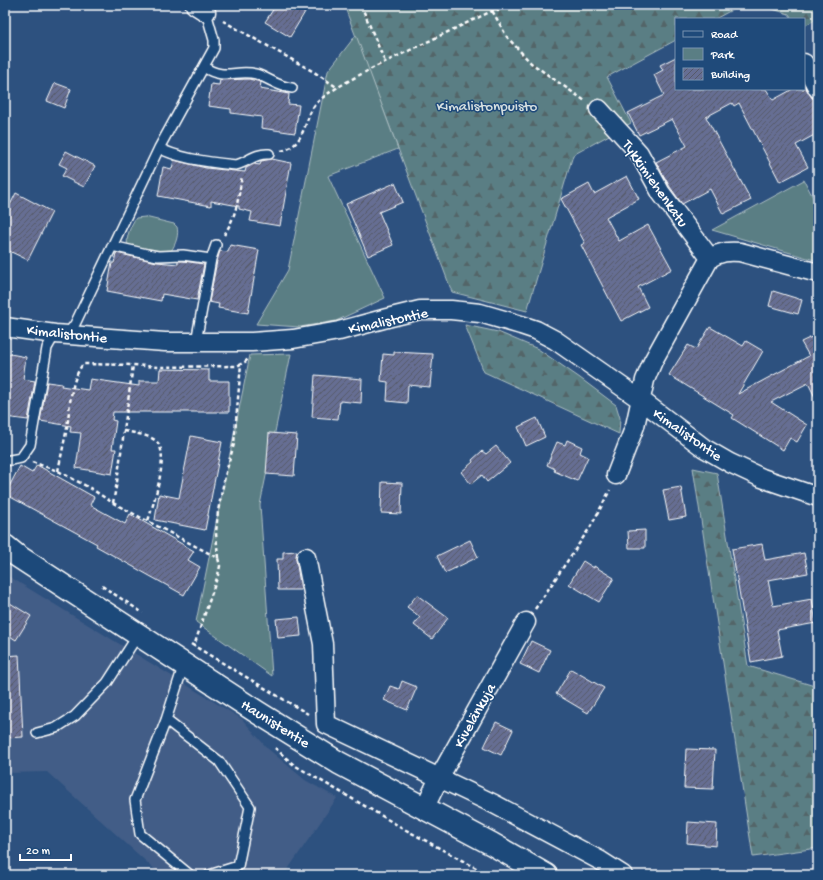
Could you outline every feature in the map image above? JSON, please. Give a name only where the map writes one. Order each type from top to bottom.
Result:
[{"type":"street","points":[[805,65],[818,89]]},
{"type":"street","name":"Tykkimiehenkatu","points":[[599,109],[639,153],[661,192],[710,258]]},
{"type":"street","points":[[616,475],[635,426],[645,380],[653,361],[710,258],[719,253],[728,251],[740,252],[818,273]]},
{"type":"street","name":"Kimalistontie","points":[[5,327],[61,334],[165,342],[252,342],[293,339],[339,330],[420,310],[451,310],[480,313],[521,325],[555,340],[641,400],[704,448],[730,463],[762,478],[818,497]]},
{"type":"street","name":"Haunistentie","points":[[9,550],[138,635],[339,763],[492,844],[546,875]]},
{"type":"street","points":[[306,557],[323,644],[326,724],[494,804],[601,861],[623,875]]},
{"type":"street","name":"Kivelänkuja","points":[[424,809],[439,778],[526,622]]},
{"type":"lane","points":[[5,461],[21,458],[30,445],[47,348],[61,334],[75,324],[159,148],[214,48],[214,40],[201,9]]},
{"type":"lane","points":[[204,67],[215,73],[256,74],[281,86],[292,88]]},
{"type":"lane","points":[[159,148],[176,154],[220,164],[236,165],[256,155],[262,153],[269,154]]},
{"type":"lane","points":[[196,342],[211,259],[216,245]]},
{"type":"lane","points":[[112,246],[158,256],[183,255],[211,259]]},
{"type":"lane","points":[[37,733],[56,728],[75,716],[107,683],[138,635]]},
{"type":"lane","points":[[184,664],[166,720],[135,800],[140,834],[190,875]]},
{"type":"lane","points":[[166,720],[219,761],[250,808],[238,866],[209,875]]},
{"type":"path","points":[[361,5],[385,62]]},
{"type":"path","points":[[489,5],[508,37],[531,62],[590,105],[599,109]]},
{"type":"path","points":[[269,154],[285,151],[293,147],[305,130],[308,118],[314,106],[321,98],[385,62],[492,11],[514,5]]},
{"type":"path","points":[[201,9],[314,72],[338,88]]},
{"type":"path","points":[[216,245],[232,224],[243,172],[240,164]]},
{"type":"path","points":[[58,471],[77,372],[83,364],[133,365],[158,368],[237,366],[245,362],[250,356],[252,342]]},
{"type":"path","points":[[194,646],[220,566],[216,533],[218,511],[235,436],[241,364]]},
{"type":"path","points":[[112,503],[133,365]]},
{"type":"path","points":[[124,431],[152,438],[158,443],[162,452],[161,472],[148,521]]},
{"type":"path","points":[[21,458],[58,471],[90,488],[112,503],[218,558]]},
{"type":"path","points":[[526,622],[591,526],[616,475]]},
{"type":"path","points":[[98,584],[144,613]]},
{"type":"path","points":[[188,642],[326,724]]},
{"type":"path","points":[[274,747],[294,765],[406,830],[489,875]]},
{"type":"shaded area","points":[[5,574],[242,719],[267,748],[305,780],[337,798],[284,875],[161,875],[47,772],[5,773]]},
{"type":"green space","name":"Kimalistonpuisto","points":[[344,5],[741,5],[717,18],[675,18],[675,41],[607,77],[631,123],[573,155],[527,311],[452,292]]},
{"type":"green space","points":[[759,5],[818,5],[818,18],[805,25],[805,18],[791,18],[789,14]]},
{"type":"green space","points":[[356,35],[398,149],[328,176],[385,298],[336,321],[300,327],[256,324],[288,270],[328,71]]},
{"type":"green space","points":[[804,180],[818,207],[818,261],[712,230]]},
{"type":"green space","points":[[145,217],[174,224],[177,227],[177,239],[171,251],[163,253],[128,246],[128,236],[134,221],[136,218]]},
{"type":"green space","points":[[465,325],[498,332],[538,349],[580,378],[616,405],[620,418],[619,434],[484,372]]},
{"type":"green space","points":[[291,354],[260,505],[272,676],[196,622],[250,355]]},
{"type":"green space","points":[[693,468],[717,473],[748,666],[818,687],[818,848],[753,857]]},
{"type":"building","points":[[276,5],[293,5],[305,12],[290,37],[265,22]]},
{"type":"building","points":[[675,58],[675,90],[767,90],[773,100],[791,90],[805,90],[805,87],[812,98],[818,99],[818,133],[796,145],[808,167],[780,182],[739,103],[734,106],[732,103],[706,117],[751,200],[723,214],[710,189],[682,204],[670,187],[656,162],[687,146],[672,119],[639,135],[628,113],[664,95],[654,75],[663,70],[660,65]]},
{"type":"building","points":[[249,79],[261,82],[260,89],[289,94],[288,104],[299,105],[295,133],[261,128],[262,117],[231,113],[231,109],[208,106],[211,84],[219,85],[220,80]]},
{"type":"building","points":[[55,83],[71,89],[64,108],[47,101]]},
{"type":"building","points":[[66,151],[95,166],[84,187],[62,176],[67,168],[59,164]]},
{"type":"building","points":[[272,159],[291,163],[280,226],[250,221],[252,212],[239,209],[239,206],[211,201],[211,206],[158,196],[163,167],[172,169],[174,160],[206,168],[245,172],[246,168],[254,164],[260,165],[261,161]]},
{"type":"building","points":[[627,176],[639,199],[606,217],[619,241],[648,225],[672,269],[638,287],[648,307],[621,321],[581,245],[585,243],[561,199],[589,184],[594,194]]},
{"type":"building","points":[[395,183],[403,202],[379,212],[393,245],[368,256],[346,204]]},
{"type":"building","points":[[16,193],[52,212],[28,260],[5,249],[5,215]]},
{"type":"building","points":[[230,245],[259,250],[248,313],[218,308],[219,304],[209,302],[220,251],[228,252]]},
{"type":"building","points":[[116,253],[157,262],[178,264],[178,261],[183,261],[204,264],[197,300],[162,294],[161,301],[107,291],[112,263],[114,263]]},
{"type":"building","points":[[773,291],[802,300],[798,314],[769,306]]},
{"type":"building","points":[[710,327],[743,346],[746,341],[763,351],[738,394],[809,356],[801,342],[818,334],[818,403],[808,383],[771,402],[807,425],[797,442],[790,438],[783,450],[732,418],[734,415],[669,375],[688,345],[696,349]]},
{"type":"building","points":[[394,352],[433,354],[430,387],[408,385],[407,403],[387,401],[388,382],[381,381],[383,354],[394,355]]},
{"type":"building","points":[[5,353],[26,357],[23,379],[35,381],[28,420],[5,417]]},
{"type":"building","points":[[160,369],[209,370],[209,381],[229,381],[229,412],[113,412],[112,420],[116,421],[112,449],[116,449],[112,474],[76,468],[81,433],[70,432],[71,426],[40,421],[47,382],[62,384],[61,386],[88,390],[90,379],[139,386],[139,381],[159,381]]},
{"type":"building","points":[[315,375],[362,379],[361,403],[340,401],[338,419],[312,417]]},
{"type":"building","points":[[537,418],[545,437],[526,446],[518,427]]},
{"type":"building","points":[[269,433],[297,435],[294,476],[266,474]]},
{"type":"building","points":[[191,436],[222,442],[205,530],[155,520],[159,494],[179,498]]},
{"type":"building","points":[[567,440],[582,447],[580,453],[588,457],[577,481],[554,471],[555,469],[547,465],[557,442],[565,445]]},
{"type":"building","points":[[496,446],[510,463],[487,482],[482,475],[471,484],[461,472],[473,462],[472,460],[482,451],[486,454]]},
{"type":"building","points":[[37,465],[94,497],[90,505],[125,524],[130,514],[194,551],[188,560],[200,567],[184,595],[96,546],[97,544],[5,494],[20,466],[32,473]]},
{"type":"building","points":[[382,482],[402,483],[401,514],[381,513]]},
{"type":"building","points":[[681,487],[686,517],[669,520],[663,490]]},
{"type":"building","points":[[645,530],[645,548],[629,548],[628,531]]},
{"type":"building","points":[[470,540],[478,557],[445,573],[437,556]]},
{"type":"building","points":[[762,544],[765,560],[804,553],[808,573],[768,580],[773,606],[812,599],[816,623],[777,630],[782,656],[751,662],[732,549]]},
{"type":"building","points":[[297,551],[296,559],[301,590],[278,590],[277,559],[283,559],[283,552]]},
{"type":"building","points":[[583,561],[614,578],[599,602],[569,584]]},
{"type":"building","points":[[417,595],[448,618],[432,639],[414,625],[420,617],[407,607]]},
{"type":"building","points":[[5,600],[31,616],[16,640],[5,633]]},
{"type":"building","points":[[299,617],[301,636],[278,638],[276,619]]},
{"type":"building","points":[[531,641],[550,650],[539,673],[520,664]]},
{"type":"building","points":[[19,655],[23,737],[5,738],[5,656]]},
{"type":"building","points":[[571,669],[604,688],[588,713],[556,694]]},
{"type":"building","points":[[402,681],[417,687],[407,710],[384,700],[390,686],[399,689]]},
{"type":"building","points":[[496,722],[513,730],[501,755],[484,747]]},
{"type":"building","points":[[686,749],[715,750],[713,789],[684,788]]},
{"type":"building","points":[[688,822],[717,824],[716,846],[687,843]]}]
